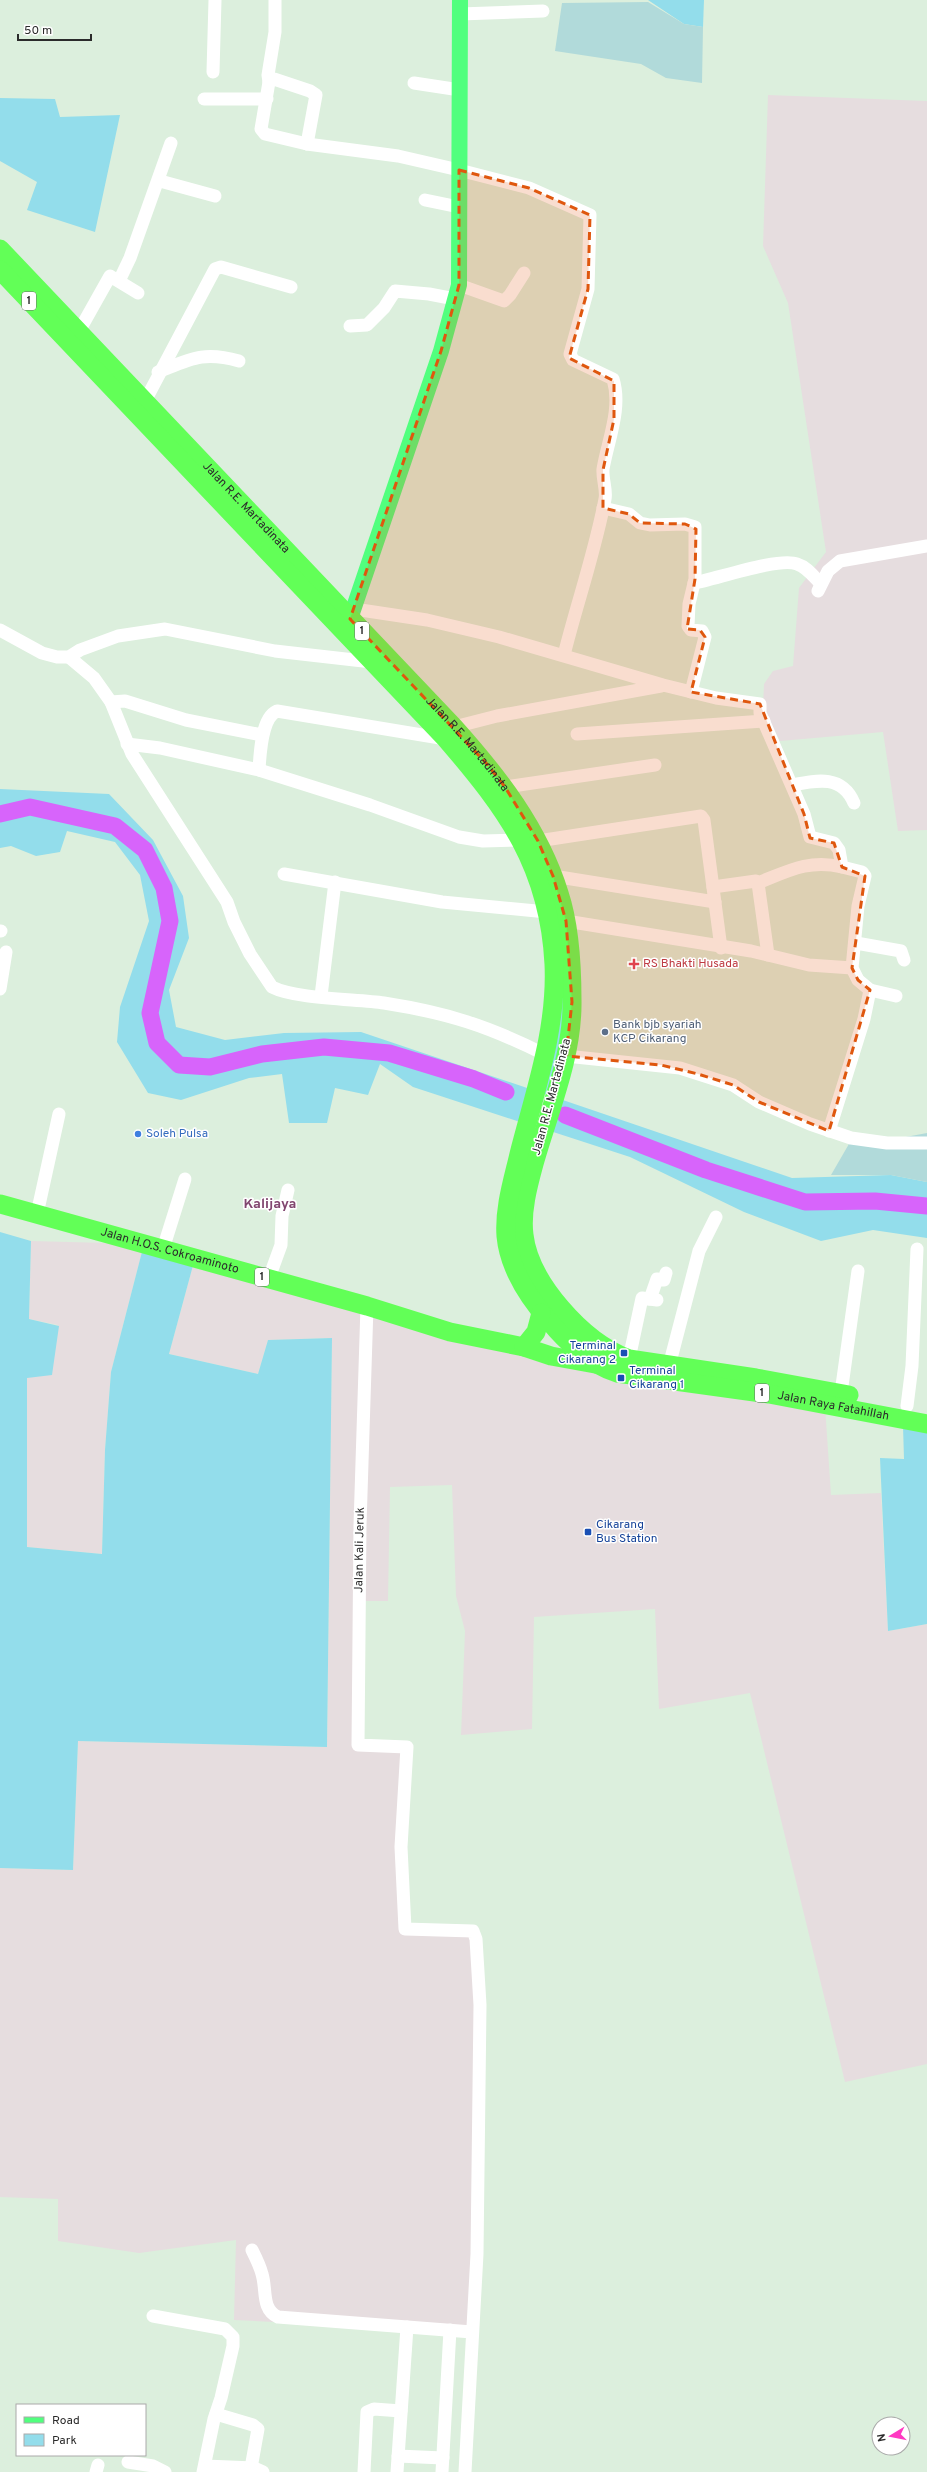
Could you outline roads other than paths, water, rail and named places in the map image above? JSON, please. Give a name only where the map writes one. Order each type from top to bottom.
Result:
[{"type":"highway","name":"Jalan R.E. Martadinata","points":[[0,249],[144,403],[352,614],[450,733],[500,806],[529,841],[553,876],[566,921],[572,1002],[566,1056],[558,1086],[543,1133],[529,1151]]},
{"type":"highway","name":"Jalan R.E. Martadinata","points":[[0,270],[372,662],[450,733],[505,787],[529,841],[548,912],[554,963],[554,1001],[546,1055],[526,1124],[529,1151],[522,1178],[506,1222],[510,1254],[523,1286],[542,1313],[557,1331],[597,1365]]},
{"type":"highway","name":"Jalan R.E. Martadinata","points":[[522,1178],[524,1236],[534,1268],[549,1294],[571,1320],[622,1356]]},
{"type":"highway","name":"Jalan H.O.S. Cokroaminoto","points":[[0,1204],[368,1306],[450,1332],[524,1347],[551,1356],[597,1365]]},
{"type":"highway","points":[[524,1347],[536,1332],[542,1313]]},
{"type":"highway","name":"Jalan Raya Fatahillah","points":[[622,1356],[669,1366],[756,1378],[841,1393],[927,1411]]},
{"type":"highway","name":"Jalan Raya Fatahillah","points":[[597,1365],[608,1370],[627,1375],[769,1394],[927,1424]]},
{"type":"main road","points":[[352,614],[441,351],[457,292],[460,7]]},
{"type":"street","points":[[213,72],[215,0]]},
{"type":"street","points":[[275,0],[275,32],[268,75],[269,82],[267,99],[261,129],[265,134],[307,144],[398,156],[459,170],[529,188],[590,215],[588,289],[570,354],[573,360],[612,377],[614,381],[614,419],[603,470],[603,486],[605,496],[603,508],[564,655]]},
{"type":"street","points":[[460,7],[543,11]]},
{"type":"street","points":[[269,82],[274,79],[310,91],[316,95],[307,144]]},
{"type":"street","points":[[414,84],[460,90]]},
{"type":"street","points":[[204,99],[267,99]]},
{"type":"street","points":[[119,281],[130,258],[160,181],[171,144]]},
{"type":"street","points":[[160,181],[215,196]]},
{"type":"street","points":[[425,200],[459,207]]},
{"type":"street","points":[[144,403],[158,372],[217,267],[290,287]]},
{"type":"street","points":[[350,326],[367,325],[384,308],[394,291],[429,294],[457,292],[504,301],[510,295],[524,273]]},
{"type":"street","points":[[78,333],[107,278],[112,276],[138,293]]},
{"type":"street","points":[[158,372],[200,356],[218,355],[239,361]]},
{"type":"street","points":[[603,508],[629,514],[640,523],[650,525],[685,524],[695,527],[694,583],[689,604],[688,626],[691,630],[702,631],[705,637],[691,692]]},
{"type":"street","points":[[694,583],[720,579],[746,569],[790,562],[800,565],[820,588],[828,571],[840,561],[927,546]]},
{"type":"street","points":[[352,614],[427,620],[499,637],[564,655],[663,686],[760,704],[764,720],[804,814],[810,837],[836,844],[842,867]]},
{"type":"street","points":[[69,657],[80,650],[118,636],[165,629],[275,651],[372,662]]},
{"type":"street","points":[[0,630],[42,653],[69,657],[94,678],[111,702],[127,744],[227,902],[239,933],[269,984],[277,990],[382,1003],[451,1015],[492,1029],[546,1055]]},
{"type":"street","points":[[259,770],[262,735],[270,717],[276,711],[450,733],[497,716],[663,686]]},
{"type":"street","points":[[111,702],[125,701],[186,720],[262,735]]},
{"type":"street","points":[[577,734],[764,720]]},
{"type":"street","points":[[127,744],[160,748],[259,770],[370,804],[459,837],[483,841],[529,841],[700,815],[704,820],[721,948]]},
{"type":"street","points":[[505,787],[655,765]]},
{"type":"street","points":[[792,785],[818,781],[831,782],[844,788],[854,803]]},
{"type":"street","points":[[713,887],[758,883],[807,864],[826,864],[862,872],[865,876],[857,917],[856,943],[852,968],[858,980],[870,990],[896,996]]},
{"type":"street","points":[[284,874],[442,902],[548,912]]},
{"type":"street","points":[[553,876],[715,902]]},
{"type":"street","points":[[321,996],[336,882]]},
{"type":"street","points":[[758,883],[768,955]]},
{"type":"street","points":[[566,921],[768,955],[809,965],[852,968]]},
{"type":"street","points":[[856,943],[901,951],[904,960]]},
{"type":"street","points":[[0,989],[6,952]]},
{"type":"street","points":[[829,1131],[864,1020],[870,990]]},
{"type":"street","points":[[566,1056],[661,1065],[698,1074],[733,1085],[759,1102],[829,1131],[851,1138],[881,1142],[927,1142]]},
{"type":"street","points":[[37,1214],[59,1114]]},
{"type":"street","points":[[163,1249],[184,1179]]},
{"type":"street","points":[[269,1278],[281,1245],[282,1216],[288,1190]]},
{"type":"street","points":[[669,1366],[699,1251],[716,1217]]},
{"type":"street","points":[[906,1406],[912,1366],[917,1249]]},
{"type":"street","points":[[841,1393],[858,1271]]},
{"type":"street","points":[[622,1356],[642,1298],[653,1300],[657,1279],[664,1280],[666,1273]]},
{"type":"street","name":"Jalan Kali Jeruk","points":[[368,1306],[360,1525],[358,1745],[407,1747],[402,1847],[405,1929],[473,1931],[476,1939],[480,2005],[477,2256],[472,2332]]},
{"type":"street","points":[[252,2250],[262,2272],[266,2305],[272,2314],[291,2319],[472,2332],[465,2472]]},
{"type":"street","points":[[153,2316],[225,2329],[230,2332],[233,2346],[216,2414],[204,2469],[257,2470],[258,2428],[216,2414]]},
{"type":"street","points":[[397,2472],[407,2327]]},
{"type":"street","points":[[442,2472],[450,2330]]},
{"type":"street","points":[[364,2472],[367,2412],[374,2409],[401,2411]]},
{"type":"street","points":[[398,2456],[443,2458]]},
{"type":"street","points":[[128,2462],[144,2469],[165,2472]]},
{"type":"waterway","points":[[0,814],[30,807],[115,826],[145,850],[164,888],[170,921],[150,1013],[157,1043],[179,1065],[210,1067],[262,1054],[324,1047],[389,1053],[474,1079],[506,1092]]},
{"type":"waterway","points":[[565,1115],[706,1170],[805,1202],[875,1201],[927,1206]]},
{"type":"place","name":"RS Bhakti Husada","points":[[634,964]]},
{"type":"place","name":"Bank bjb syariah KCP Cikarang","points":[[605,1032]]},
{"type":"place","name":"Soleh Pulsa","points":[[138,1134]]},
{"type":"place","name":"Terminal Cikarang 2","points":[[624,1353]]},
{"type":"place","name":"Terminal Cikarang 1","points":[[621,1378]]},
{"type":"place","name":"Cikarang Bus Station","points":[[588,1532]]},
{"type":"district","name":"Kalijaya","points":[[270,1204]]}]
